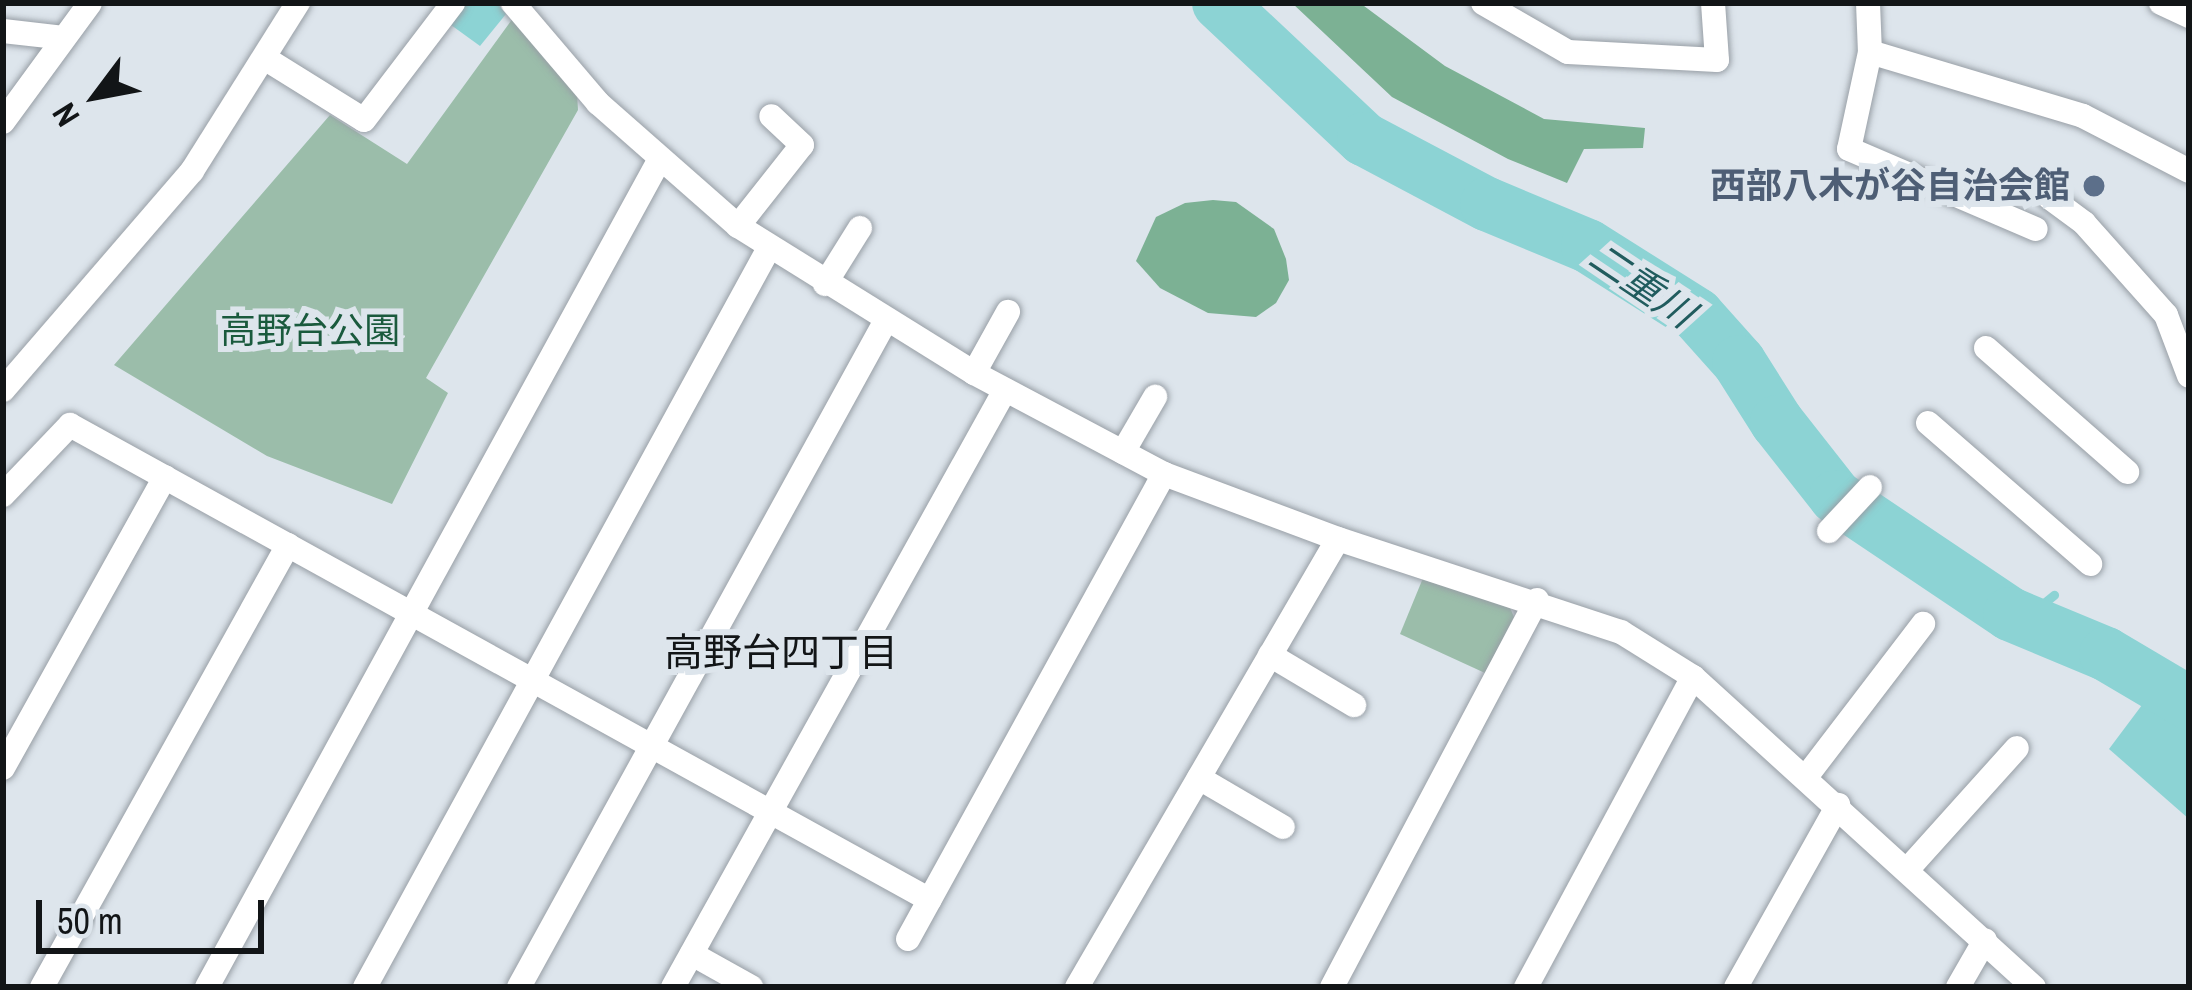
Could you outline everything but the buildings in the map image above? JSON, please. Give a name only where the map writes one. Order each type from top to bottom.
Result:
[{"type":"street","points":[[3,122],[90,3]]},
{"type":"street","points":[[3,390],[192,171],[298,3]]},
{"type":"street","points":[[266,58],[364,120],[452,3]]},
{"type":"street","points":[[513,3],[598,103],[738,226],[885,322],[974,373],[1164,474],[1338,539],[1538,600],[1621,632],[1693,676],[2034,987]]},
{"type":"street","points":[[1483,3],[1568,52],[1717,60],[1713,3]]},
{"type":"street","points":[[1868,3],[1870,52],[1849,149],[2036,229]]},
{"type":"street","points":[[2161,3],[2189,16]]},
{"type":"street","points":[[3,31],[64,38]]},
{"type":"street","points":[[1870,52],[2083,116],[2189,172]]},
{"type":"street","points":[[738,226],[802,146],[771,116]]},
{"type":"street","points":[[207,987],[660,159]]},
{"type":"street","points":[[2049,197],[2084,224],[2166,315],[2187,357]]},
{"type":"street","points":[[825,284],[860,229]]},
{"type":"street","points":[[365,987],[769,248]]},
{"type":"street","points":[[974,373],[1009,312]]},
{"type":"street","points":[[519,987],[885,322]]},
{"type":"street","points":[[1986,348],[2127,472]]},
{"type":"street","points":[[673,987],[1006,391]]},
{"type":"street","points":[[1123,452],[1155,397]]},
{"type":"street","points":[[1928,423],[2090,564]]},
{"type":"street","points":[[5,489],[70,425],[930,900]]},
{"type":"street","points":[[908,939],[1164,474]]},
{"type":"street","points":[[3,768],[165,477]]},
{"type":"street","points":[[1829,530],[1870,487]]},
{"type":"street","points":[[1078,987],[1338,539]]},
{"type":"street","points":[[42,987],[288,545]]},
{"type":"street","points":[[1332,987],[1538,600]]},
{"type":"street","points":[[1806,777],[1923,624]]},
{"type":"street","points":[[1270,656],[1354,705]]},
{"type":"street","points":[[1526,987],[1693,676]]},
{"type":"street","points":[[1907,870],[2017,748]]},
{"type":"street","points":[[1199,778],[1283,827]]},
{"type":"street","points":[[1736,987],[1838,805]]},
{"type":"street","points":[[1958,987],[1984,940]]},
{"type":"street","points":[[692,954],[751,987]]},
{"type":"green space","points":[[1292,3],[1360,3],[1445,66],[1544,119],[1645,128],[1643,148],[1584,149],[1567,183],[1508,159],[1392,97]]},
{"type":"green space","name":"高野台公園","points":[[513,18],[577,93],[578,110],[426,378],[448,393],[392,504],[267,456],[114,365],[330,115],[407,164]]},
{"type":"green space","points":[[1236,202],[1274,229],[1286,259],[1289,280],[1276,303],[1256,317],[1208,313],[1160,288],[1136,261],[1156,217],[1185,203]]},
{"type":"green space","points":[[1423,578],[1508,603],[1514,617],[1485,673],[1400,634]]},
{"type":"water","points":[[466,3],[497,3],[506,14],[480,46],[451,25]]},
{"type":"water","points":[[2145,701],[2189,726],[2189,819],[2109,749]]},
{"type":"waterway","name":"二重川","points":[[1219,3],[1364,139],[1487,204],[1588,246],[1697,315],[1739,362],[1777,422],[1836,497],[2010,614],[2106,654],[2189,703]]},
{"type":"waterway","points":[[2023,620],[2054,595]]},
{"type":"place","name":"西部八木が谷自治会館","points":[[2094,186]]},
{"type":"district","name":"高野台四丁目","points":[[781,652]]}]
